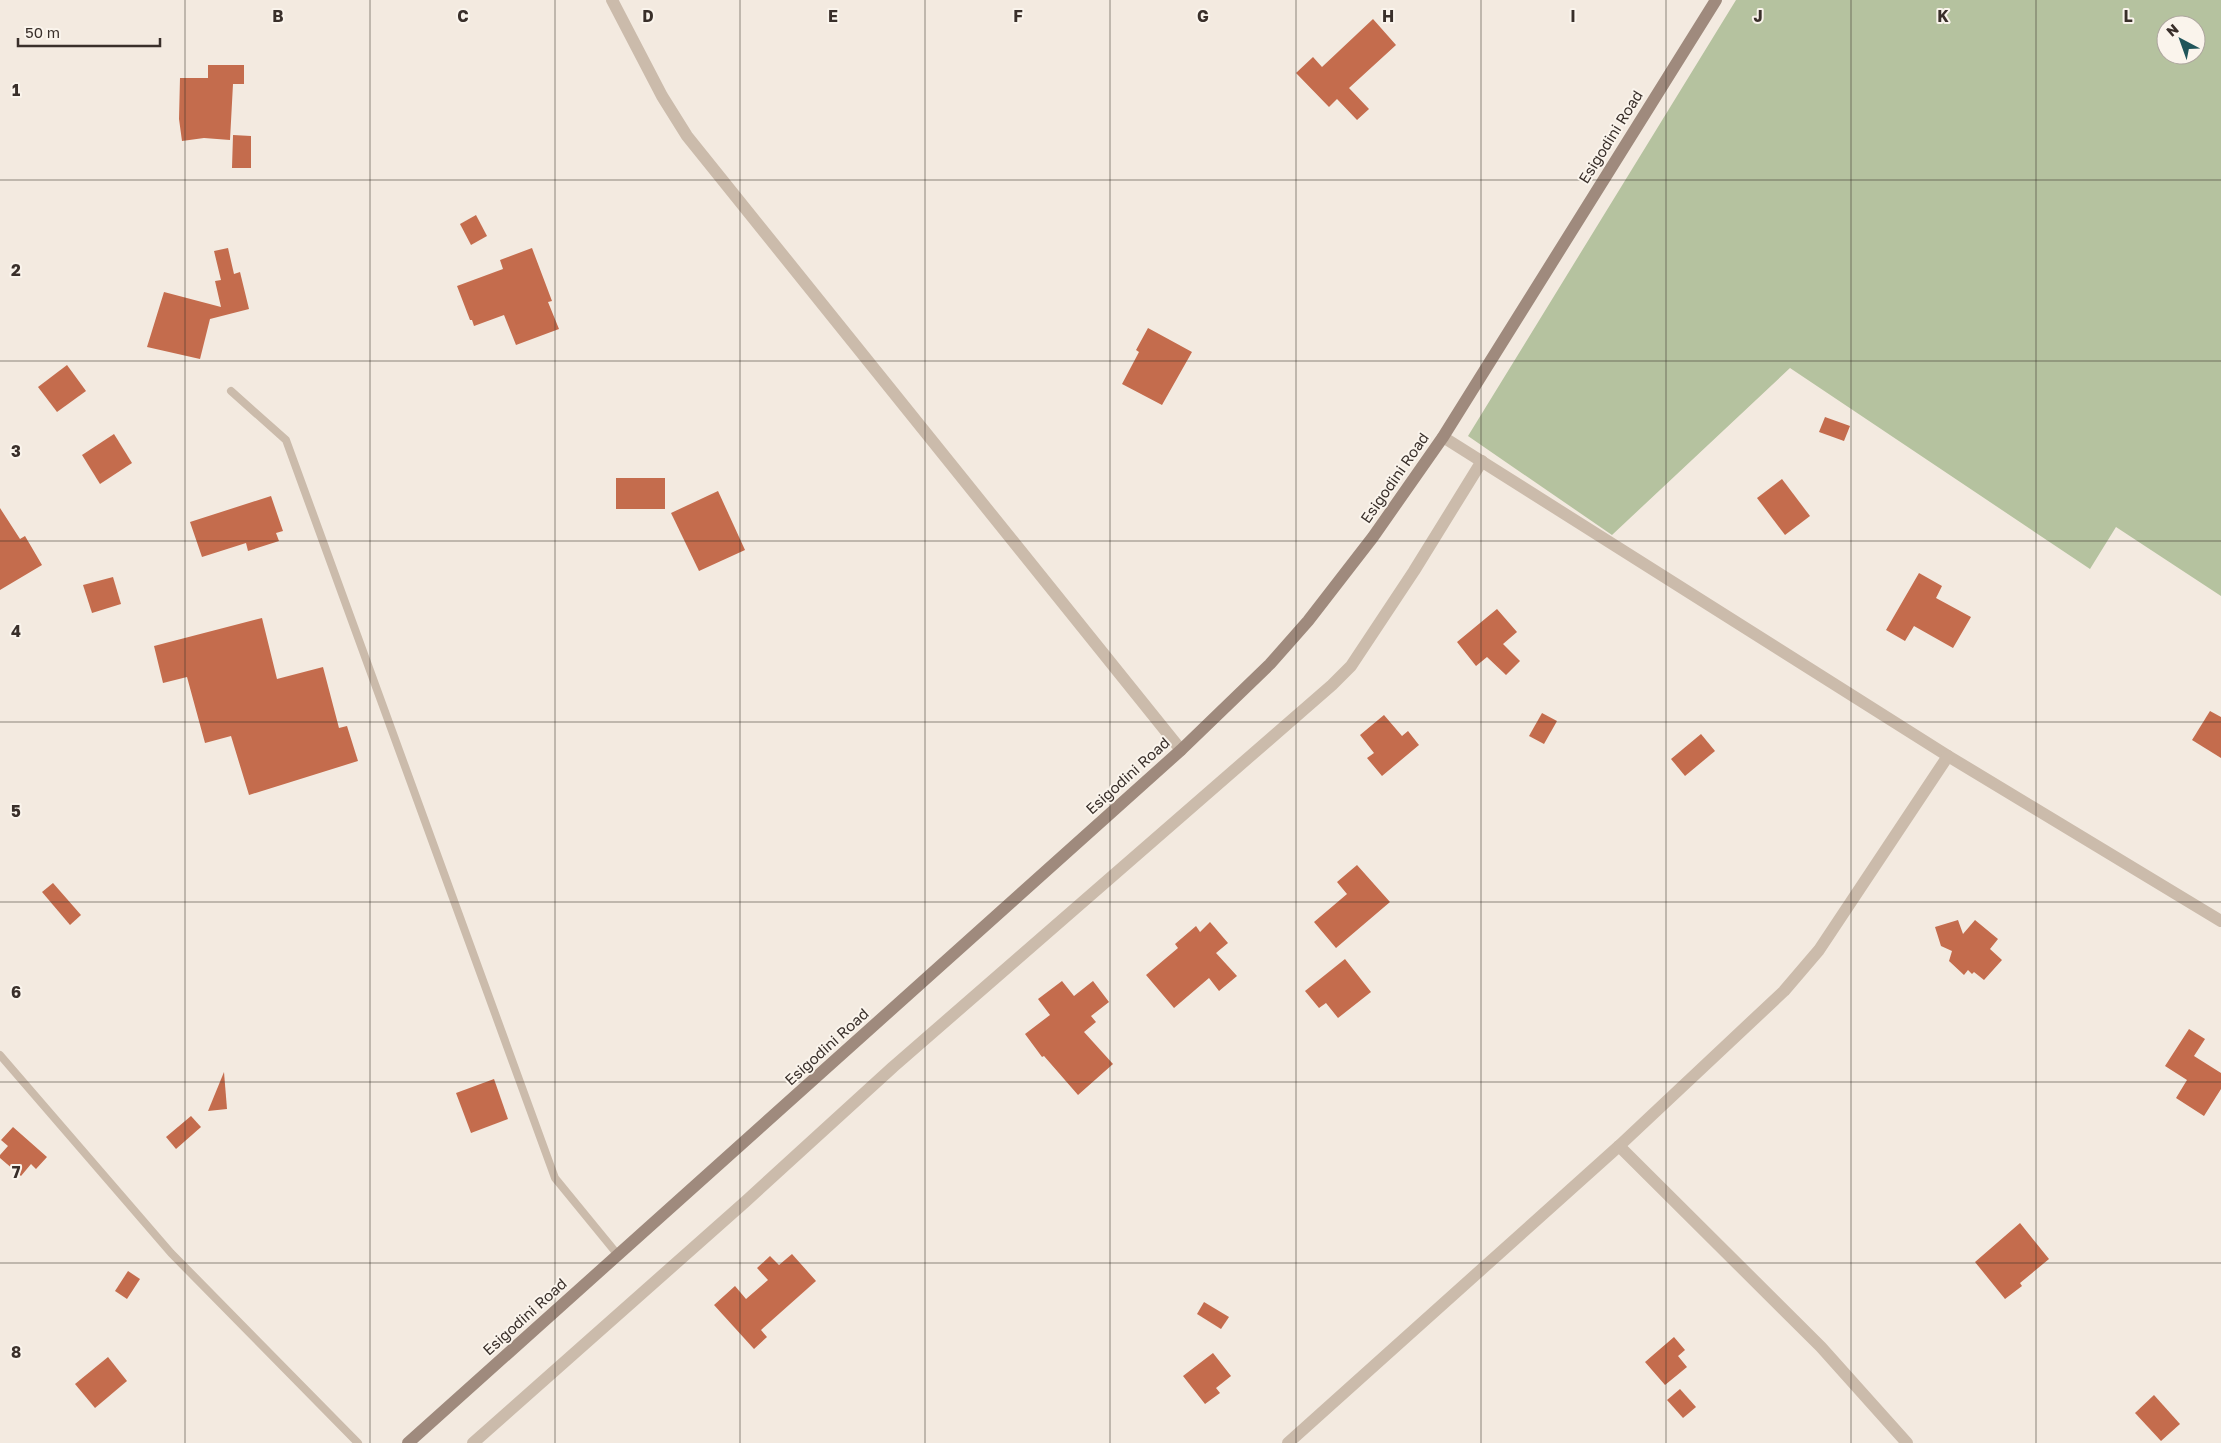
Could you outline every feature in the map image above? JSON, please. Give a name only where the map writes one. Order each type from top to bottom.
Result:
[{"type":"main road","name":"Esigodini Road","points":[[408,1443],[1181,750],[1270,664],[1308,621],[1373,537],[1443,437],[1716,0]]},
{"type":"street","points":[[612,0],[662,96],[687,136],[1181,750]]},
{"type":"street","points":[[1443,437],[1948,756],[2221,921]]},
{"type":"street","points":[[473,1443],[893,1067],[1332,685],[1350,666],[1372,634],[1482,462]]},
{"type":"street","points":[[1288,1443],[1619,1146],[1648,1117],[1735,1039],[1801,973],[1819,950],[1948,756]]},
{"type":"street","points":[[1619,1146],[1807,1333],[1907,1443]]},
{"type":"lane","points":[[231,391],[286,440],[555,1178],[618,1255]]},
{"type":"lane","points":[[0,1055],[172,1253],[358,1443]]},
{"type":"green space","points":[[1736,0],[2221,0],[2221,596],[2116,527],[2090,569],[1790,368],[1612,535],[1468,436]]},
{"type":"building","points":[[1373,19],[1396,45],[1349,88],[1369,109],[1357,120],[1337,99],[1329,107],[1296,73],[1313,57],[1322,67]]},
{"type":"building","points":[[208,65],[244,65],[244,84],[233,84],[230,140],[204,138],[182,141],[179,119],[180,78],[208,78]]},
{"type":"building","points":[[233,135],[251,136],[251,168],[232,168]]},
{"type":"building","points":[[476,215],[487,236],[471,245],[460,224]]},
{"type":"building","points":[[228,248],[234,274],[240,272],[249,309],[210,319],[200,359],[147,347],[164,292],[221,307],[215,281],[221,280],[214,251]]},
{"type":"building","points":[[532,248],[552,301],[548,302],[559,329],[516,345],[504,315],[474,326],[457,286],[503,269],[500,260]]},
{"type":"building","points":[[1148,328],[1192,352],[1162,405],[1122,384],[1139,352],[1136,350]]},
{"type":"building","points":[[67,365],[86,391],[57,412],[38,387]]},
{"type":"building","points":[[1825,417],[1850,426],[1844,441],[1819,432]]},
{"type":"building","points":[[114,434],[132,463],[100,484],[82,455]]},
{"type":"building","points":[[616,478],[665,478],[665,509],[616,509]]},
{"type":"building","points":[[1782,479],[1810,516],[1785,535],[1757,498]]},
{"type":"building","points":[[718,491],[745,550],[699,571],[671,513]]},
{"type":"building","points":[[271,496],[283,531],[276,533],[279,541],[248,551],[246,543],[202,557],[190,522]]},
{"type":"building","points":[[0,508],[20,539],[25,536],[42,565],[0,590]]},
{"type":"building","points":[[1919,573],[1942,586],[1936,598],[1971,617],[1953,648],[1914,626],[1905,641],[1886,630]]},
{"type":"building","points":[[113,577],[121,604],[92,613],[83,585]]},
{"type":"building","points":[[1497,609],[1517,632],[1503,644],[1520,661],[1506,675],[1487,657],[1476,666],[1457,642]]},
{"type":"building","points":[[262,618],[277,679],[323,667],[339,728],[347,726],[358,761],[249,795],[231,736],[205,743],[187,677],[163,683],[154,646]]},
{"type":"building","points":[[2210,711],[2221,717],[2221,758],[2192,740]]},
{"type":"building","points":[[1542,713],[1557,721],[1544,744],[1529,736]]},
{"type":"building","points":[[1384,715],[1402,736],[1408,731],[1419,745],[1382,776],[1367,758],[1374,753],[1360,735]]},
{"type":"building","points":[[1701,734],[1715,751],[1685,776],[1671,759]]},
{"type":"building","points":[[1357,865],[1390,902],[1336,948],[1314,922],[1347,894],[1337,882]]},
{"type":"building","points":[[53,883],[81,915],[70,925],[42,892]]},
{"type":"building","points":[[1958,920],[1963,934],[1975,920],[1998,939],[1990,949],[2002,960],[1984,980],[1968,970],[1964,975],[1949,961],[1952,951],[1941,946],[1935,927]]},
{"type":"building","points":[[1210,922],[1228,943],[1216,953],[1237,976],[1219,991],[1209,978],[1174,1008],[1146,975],[1178,948],[1175,944],[1196,926],[1200,932]]},
{"type":"building","points":[[1345,959],[1371,992],[1338,1018],[1326,1003],[1319,1008],[1305,991]]},
{"type":"building","points":[[1062,981],[1074,996],[1093,981],[1109,1002],[1091,1016],[1096,1022],[1084,1032],[1113,1064],[1078,1095],[1044,1056],[1042,1057],[1025,1034],[1050,1015],[1038,999]]},
{"type":"building","points":[[2189,1029],[2205,1039],[2194,1056],[2221,1073],[2221,1089],[2204,1116],[2176,1098],[2187,1080],[2165,1066]]},
{"type":"building","points":[[224,1072],[227,1109],[208,1111]]},
{"type":"building","points":[[494,1079],[508,1119],[471,1133],[456,1093]]},
{"type":"building","points":[[191,1116],[201,1127],[176,1149],[166,1137]]},
{"type":"building","points":[[13,1127],[47,1157],[36,1169],[31,1164],[21,1176],[0,1158],[0,1155],[8,1146],[1,1140]]},
{"type":"building","points":[[2020,1223],[2049,1259],[2020,1283],[2022,1286],[2005,1299],[1975,1262]]},
{"type":"building","points":[[792,1254],[816,1281],[761,1330],[767,1337],[754,1349],[714,1305],[735,1286],[746,1299],[768,1280],[757,1268],[770,1256],[779,1265]]},
{"type":"building","points":[[128,1271],[140,1279],[127,1299],[115,1291]]},
{"type":"building","points":[[1204,1302],[1229,1317],[1221,1329],[1197,1314]]},
{"type":"building","points":[[1674,1337],[1685,1350],[1678,1356],[1687,1367],[1665,1385],[1645,1362]]},
{"type":"building","points":[[1213,1353],[1231,1376],[1216,1388],[1220,1393],[1205,1404],[1183,1376]]},
{"type":"building","points":[[108,1357],[127,1381],[95,1408],[75,1384]]},
{"type":"building","points":[[1680,1389],[1696,1407],[1683,1418],[1667,1400]]},
{"type":"building","points":[[2154,1395],[2180,1424],[2161,1441],[2135,1413]]}]
